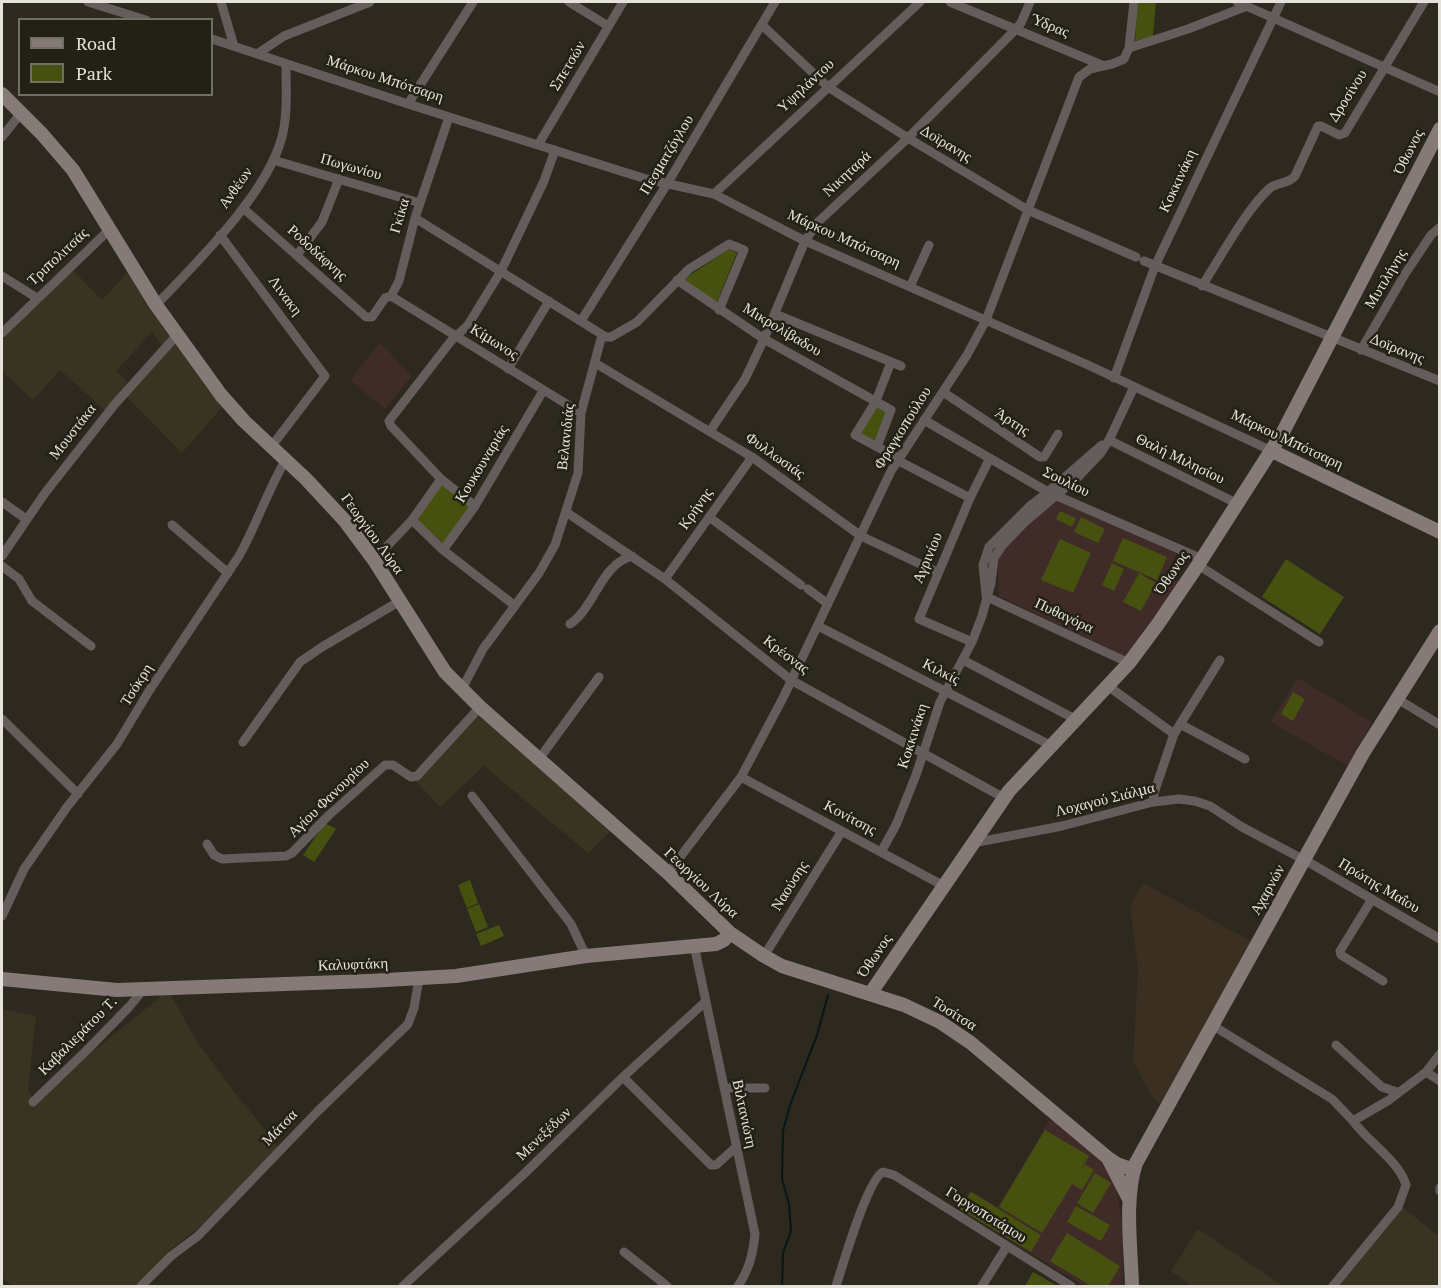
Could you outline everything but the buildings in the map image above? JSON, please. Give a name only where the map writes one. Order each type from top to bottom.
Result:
[{"type":"main road","name":"Γεωργίου Λύρα","points":[[2,94],[64,158],[156,305],[221,395],[331,505],[374,560],[434,657],[480,707],[668,873],[725,929]]},
{"type":"main road","name":"Όθωνος","points":[[870,994],[1004,798],[1050,745],[1129,663],[1200,562],[1272,451],[1440,129]]},
{"type":"main road","name":"Μάρκου Μπότσαρη","points":[[1272,451],[1440,532]]},
{"type":"main road","name":"Αχαρνών","points":[[1132,1287],[1130,1201],[1134,1170],[1139,1156],[1363,753],[1440,631]]},
{"type":"main road","name":"Καλυφτάκη","points":[[2,979],[117,990],[143,990],[419,979],[485,972],[586,956],[721,942],[725,929]]},
{"type":"main road","name":"Τοσίτσα","points":[[725,929],[764,956],[795,970],[923,1013],[956,1032],[1108,1158],[1134,1170]]},
{"type":"main road","points":[[1108,1158],[1130,1201]]},
{"type":"street","points":[[88,2],[140,18]]},
{"type":"street","points":[[221,2],[234,46]]},
{"type":"street","points":[[257,54],[284,36],[370,2]]},
{"type":"street","points":[[408,104],[473,2]]},
{"type":"street","points":[[569,2],[608,26]]},
{"type":"street","name":"Σπετσών","points":[[538,145],[623,2]]},
{"type":"street","name":"Πεσματζόγλου","points":[[580,321],[667,184],[775,2]]},
{"type":"street","name":"Υψηλάντου","points":[[714,194],[920,2]]},
{"type":"street","name":"Ύδρας","points":[[950,2],[1104,66]]},
{"type":"street","name":"Νικηταρά","points":[[710,431],[745,379],[765,339],[805,241],[818,222],[908,138],[1016,29],[1030,2]]},
{"type":"street","points":[[1129,48],[1134,2]]},
{"type":"street","points":[[1237,2],[1440,92]]},
{"type":"street","name":"Κοκκινάκη","points":[[1114,378],[1155,266],[1281,2]]},
{"type":"street","name":"Δροσίνου","points":[[1202,286],[1263,196],[1271,188],[1292,180],[1295,176],[1318,126],[1339,135],[1345,133],[1424,2]]},
{"type":"street","name":"Φραγκοπούλου","points":[[668,873],[741,777],[818,626],[898,460],[972,346],[986,320],[1079,77],[1090,69],[1124,59],[1129,48],[1188,29],[1247,6]]},
{"type":"street","name":"Δοϊρανης","points":[[762,25],[828,87],[1028,210],[1202,286],[1440,381]]},
{"type":"street","name":"Μάρκου Μπότσαρη","points":[[213,39],[538,145],[667,184],[714,194],[805,241],[986,320],[1272,451]]},
{"type":"street","name":"Ανθέων","points":[[156,305],[243,208],[273,160],[285,122],[286,64]]},
{"type":"street","points":[[2,137],[21,113]]},
{"type":"street","name":"Γκίκα","points":[[372,317],[385,298],[391,296],[399,281],[415,218],[449,117]]},
{"type":"street","points":[[475,506],[441,479],[391,426],[389,421],[451,341],[468,325],[501,271],[544,182],[555,150]]},
{"type":"street","name":"Πωγωνίου","points":[[273,160],[420,203]]},
{"type":"street","points":[[297,255],[322,222],[339,179]]},
{"type":"street","name":"Ροδοδάφνης","points":[[243,208],[366,317],[372,317]]},
{"type":"street","points":[[415,218],[602,335],[611,337],[637,322],[689,269],[729,244],[744,250],[719,310]]},
{"type":"street","name":"Μυτιλήνης","points":[[1360,350],[1405,274],[1431,235],[1440,227]]},
{"type":"street","name":"Τριπολιτσάς","points":[[2,333],[110,229]]},
{"type":"street","name":"Λινακη","points":[[220,235],[325,376],[271,447]]},
{"type":"street","points":[[910,287],[929,245]]},
{"type":"street","points":[[2,276],[37,298]]},
{"type":"street","name":"Μικρολίβαδου","points":[[677,280],[765,339],[876,401]]},
{"type":"street","name":"Κίμωνος","points":[[391,296],[581,413]]},
{"type":"street","points":[[508,369],[549,301]]},
{"type":"street","points":[[775,314],[901,366]]},
{"type":"street","name":"Μουστάκα","points":[[2,556],[26,519],[115,404],[177,335]]},
{"type":"street","name":"Βελανιδιάς","points":[[462,689],[483,649],[549,557],[567,512],[578,473],[581,413],[602,335]]},
{"type":"street","points":[[891,362],[876,401],[855,435],[970,498]]},
{"type":"street","name":"Φυλλωσιάς","points":[[595,363],[752,457],[861,536],[938,572]]},
{"type":"street","name":"Κοκκινάκη","points":[[881,852],[896,825],[916,775],[934,715],[972,642],[982,616],[991,583],[992,563],[997,553],[1052,494],[1100,454],[1134,387]]},
{"type":"street","name":"Κουκουναριάς","points":[[443,550],[475,506],[543,391]]},
{"type":"street","name":"Άρτης","points":[[943,392],[1042,458],[1058,434]]},
{"type":"street","points":[[876,401],[891,410],[877,447]]},
{"type":"street","name":"Σουλίου","points":[[924,420],[1052,494],[1200,562],[1255,604],[1319,642]]},
{"type":"street","name":"Θαλή Μιλησίου","points":[[1109,440],[1238,504]]},
{"type":"street","name":"Κρήνης","points":[[665,579],[752,457]]},
{"type":"street","name":"Αγρινίου","points":[[914,630],[970,498],[990,458]]},
{"type":"street","name":"Τσόκρη","points":[[2,916],[24,868],[117,744],[149,691],[228,573],[248,540],[263,503],[285,461]]},
{"type":"street","points":[[374,560],[412,520],[441,479]]},
{"type":"street","points":[[2,502],[26,519]]},
{"type":"street","name":"Κρέσνας","points":[[567,512],[665,579],[791,680],[1004,798]]},
{"type":"street","points":[[709,516],[828,604]]},
{"type":"street","points":[[412,520],[443,550],[514,605]]},
{"type":"street","points":[[172,525],[228,573]]},
{"type":"street","points":[[570,624],[578,619],[586,609],[616,562],[632,556]]},
{"type":"street","points":[[2,566],[19,579],[32,601],[91,646]]},
{"type":"street","name":"Πυθαγόρα","points":[[987,597],[1129,663]]},
{"type":"street","points":[[243,742],[300,662],[400,602]]},
{"type":"street","points":[[919,619],[972,642]]},
{"type":"street","name":"Κιλκίς","points":[[818,626],[1050,745]]},
{"type":"street","points":[[963,660],[1075,719]]},
{"type":"street","points":[[1153,802],[1174,734],[1220,660]]},
{"type":"street","points":[[539,759],[599,677]]},
{"type":"street","points":[[1108,686],[1174,734]]},
{"type":"street","points":[[1396,698],[1440,724]]},
{"type":"street","name":"Αγίου Φανουρίου","points":[[207,844],[214,855],[222,859],[286,856],[292,853],[328,816],[385,765],[393,765],[411,777],[417,776],[480,707]]},
{"type":"street","points":[[2,719],[78,794]]},
{"type":"street","points":[[1180,724],[1245,759]]},
{"type":"street","name":"Κονίτσης","points":[[741,777],[944,886]]},
{"type":"street","points":[[472,796],[571,924],[586,956]]},
{"type":"street","name":"Λοχαγού Σιάλμα","points":[[973,843],[1062,826],[1153,802],[1179,799],[1210,806],[1242,827],[1304,859]]},
{"type":"street","name":"Ναούσης","points":[[764,956],[842,831]]},
{"type":"street","name":"Πρώτης Μαΐου","points":[[1304,859],[1440,939]]},
{"type":"street","points":[[1372,899],[1340,951],[1341,955],[1383,981]]},
{"type":"street","name":"Βιλτανιώτη","points":[[698,945],[704,1003],[755,1234],[750,1265],[738,1287]]},
{"type":"street","name":"Μάτσα","points":[[141,1287],[171,1256],[198,1236],[318,1111],[408,1024],[412,1016],[419,979]]},
{"type":"street","name":"Καβαλιεράτου Τ.","points":[[33,1102],[129,1007],[143,990]]},
{"type":"street","name":"Μενεξέδων","points":[[403,1287],[704,1003]]},
{"type":"street","points":[[1212,1026],[1332,1099],[1366,1138],[1400,1170],[1406,1185],[1398,1207],[1333,1287]]},
{"type":"street","points":[[1336,1045],[1382,1087],[1397,1092]]},
{"type":"street","points":[[1353,1121],[1383,1104],[1426,1072],[1440,1054]]},
{"type":"street","points":[[1426,1072],[1440,1081]]},
{"type":"street","points":[[623,1077],[711,1165],[716,1165],[735,1148]]},
{"type":"street","points":[[724,1089],[765,1088]]},
{"type":"street","name":"Γοργοποτάμου","points":[[836,1287],[869,1192],[877,1175],[883,1172],[894,1175],[1071,1287]]},
{"type":"street","points":[[982,1287],[1007,1246]]},
{"type":"street","points":[[624,1252],[668,1287]]},
{"type":"shaded area","points":[[72,269],[102,300],[129,271],[173,335],[162,346],[152,332],[116,371],[128,383],[105,410],[60,370],[33,400],[2,371],[2,339]]},
{"type":"shaded area","points":[[175,342],[222,407],[182,453],[126,396]]},
{"type":"shaded area","points":[[380,342],[412,376],[385,409],[350,380]]},
{"type":"shaded area","points":[[1057,501],[1177,553],[1167,575],[1179,582],[1125,657],[999,596],[997,557],[1039,515]]},
{"type":"shaded area","points":[[1298,678],[1372,722],[1348,766],[1270,722]]},
{"type":"shaded area","points":[[480,710],[612,830],[588,853],[484,766],[440,807],[415,780]]},
{"type":"shaded area","points":[[1143,883],[1253,942],[1161,1105],[1152,1096],[1133,1062],[1138,969],[1130,906]]},
{"type":"shaded area","points":[[162,993],[170,993],[196,1040],[279,1147],[205,1223],[172,1248],[134,1286],[12,1286],[2,1278],[2,1009],[36,1016],[28,1091],[37,1103],[85,1058],[159,998]]},
{"type":"shaded area","points":[[1051,1118],[1104,1162],[1115,1182],[1122,1222],[1123,1286],[1084,1286],[959,1209],[970,1190],[998,1207]]},
{"type":"shaded area","points":[[1402,1207],[1439,1236],[1439,1286],[1337,1286]]},
{"type":"shaded area","points":[[1198,1229],[1283,1286],[1192,1286],[1171,1271]]},
{"type":"green space","points":[[1138,2],[1156,2],[1153,36],[1135,41]]},
{"type":"green space","points":[[729,249],[737,253],[716,304],[683,280]]},
{"type":"green space","points":[[877,404],[888,410],[876,442],[861,434]]},
{"type":"green space","points":[[441,483],[471,508],[444,544],[416,519]]},
{"type":"green space","points":[[1060,511],[1076,518],[1072,527],[1056,519]]},
{"type":"green space","points":[[1081,517],[1105,529],[1098,543],[1074,532]]},
{"type":"green space","points":[[1123,538],[1167,557],[1157,580],[1113,561]]},
{"type":"green space","points":[[1060,539],[1091,553],[1073,593],[1041,580]]},
{"type":"green space","points":[[1286,559],[1344,597],[1320,634],[1262,597]]},
{"type":"green space","points":[[1112,563],[1124,569],[1114,591],[1102,585]]},
{"type":"green space","points":[[1139,573],[1156,583],[1141,611],[1123,602]]},
{"type":"green space","points":[[1293,692],[1305,699],[1293,721],[1281,714]]},
{"type":"green space","points":[[325,823],[336,829],[314,862],[303,855]]},
{"type":"green space","points":[[470,880],[478,903],[467,908],[458,885]]},
{"type":"green space","points":[[479,904],[488,927],[476,932],[467,909]]},
{"type":"green space","points":[[499,925],[504,936],[481,946],[476,934]]},
{"type":"green space","points":[[1045,1130],[1089,1156],[1078,1174],[1085,1164],[1094,1170],[1082,1190],[1072,1184],[1042,1233],[999,1207]]},
{"type":"green space","points":[[1095,1173],[1111,1183],[1093,1213],[1077,1203]]},
{"type":"green space","points":[[971,1192],[1041,1235],[1031,1252],[960,1209]]},
{"type":"green space","points":[[1076,1206],[1110,1225],[1101,1241],[1067,1222]]},
{"type":"green space","points":[[1067,1233],[1120,1266],[1108,1286],[1091,1286],[1050,1261]]},
{"type":"green space","points":[[1033,1272],[1057,1286],[1025,1286]]},
{"type":"waterway","points":[[782,1286],[783,1253],[791,1231],[789,1204],[782,1179],[783,1131],[790,1105],[817,1035],[828,995]]}]
